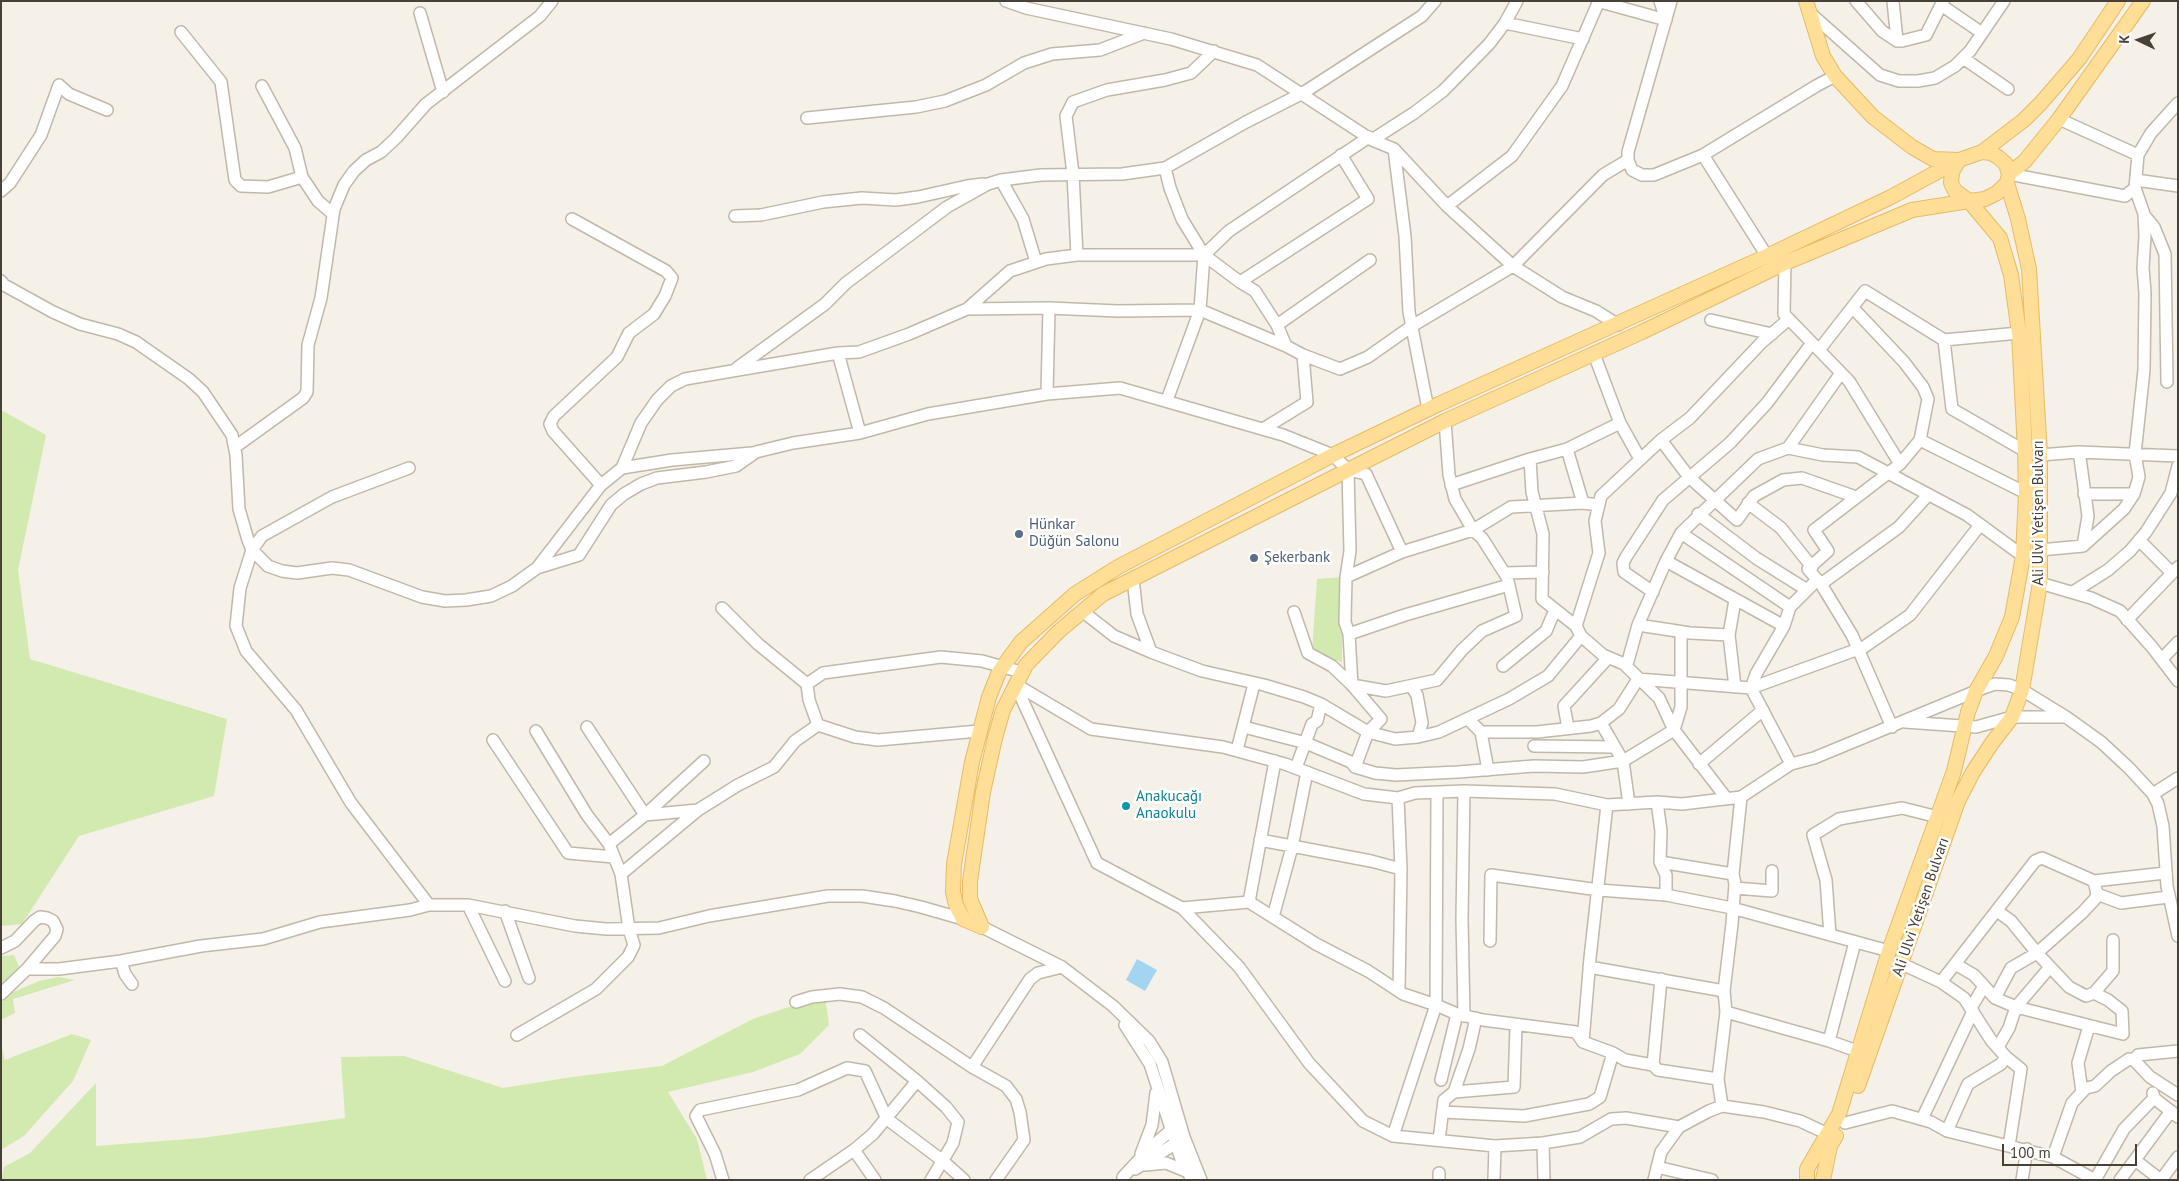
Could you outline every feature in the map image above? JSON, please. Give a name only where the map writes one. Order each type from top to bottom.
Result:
[{"type":"main road","points":[[982,927],[963,919],[956,905],[953,892],[954,864],[972,762],[989,697],[1003,666],[1021,642],[1044,620],[1082,590],[1118,567],[1333,454],[1428,409],[1618,325],[1767,256],[1891,197],[1959,160],[1982,152],[2024,120],[2041,103],[2079,58],[2118,1]]},
{"type":"main road","points":[[982,927],[970,899],[970,881],[974,848],[995,738],[1004,710],[1026,665],[1082,610],[1104,594],[1132,579],[1445,421],[1594,354],[1785,263],[1912,210],[1985,199],[1997,193],[2059,119],[2143,1]]},
{"type":"main road","points":[[1807,6],[1824,56],[1835,76],[1873,117],[1912,147],[1932,159],[1959,160]]},
{"type":"main road","points":[[1982,152],[1991,153],[2006,164],[2008,179]]},
{"type":"main road","points":[[1807,1180],[1807,1169],[1839,1114],[1860,1052],[1889,952],[1954,771],[1964,728],[1976,691],[1992,664],[2012,617],[2023,556],[2026,493],[2025,451],[2019,334],[2011,275],[2000,238],[1969,201],[1955,191],[1951,183],[1952,172],[1959,160]]},
{"type":"main road","name":"Ali Ulvi Yetişen Bulvarı","points":[[1825,1179],[1830,1146],[1845,1123],[1958,801],[1978,764],[2012,717],[2022,690],[2040,583],[2040,455],[2029,270],[2008,179]]},
{"type":"street","points":[[235,447],[302,398],[307,392],[308,345],[321,298],[336,199],[354,171],[366,160],[381,152],[426,104],[540,16],[552,1]]},
{"type":"street","points":[[1006,1],[1026,8],[1144,33],[1214,51],[1257,65],[1370,138],[1394,149],[1447,206],[1513,266],[1562,296],[1596,311],[1618,325]]},
{"type":"street","points":[[735,216],[760,215],[823,202],[862,198],[896,200],[918,197],[967,186],[1041,174],[1122,174],[1165,168],[1246,122],[1303,93],[1422,16],[1435,1]]},
{"type":"street","points":[[1,281],[53,312],[80,324],[118,334],[153,352],[203,392],[232,434],[235,447],[239,509],[252,550],[268,566],[282,571],[297,573],[332,568],[349,570],[422,598],[445,601],[491,596],[512,586],[537,568],[601,485],[622,468],[641,424],[657,400],[671,386],[685,379],[736,369],[838,353],[859,352],[910,334],[966,309],[1010,271],[1036,262],[1077,255],[1204,254],[1229,231],[1341,155],[1414,113],[1443,91],[1489,44],[1505,23],[1517,1]]},
{"type":"street","points":[[1660,1],[1666,20]]},
{"type":"street","points":[[1670,1],[1628,152],[1628,160],[1632,170],[1642,175],[1654,175],[1703,155],[1835,76]]},
{"type":"street","points":[[1856,1],[1882,31],[1897,41],[1926,35],[1942,3],[1982,33]]},
{"type":"street","points":[[1892,1],[1897,41]]},
{"type":"street","points":[[1807,6],[1880,75],[1899,81],[1918,81],[1935,78],[1955,66],[1982,33],[2004,1]]},
{"type":"street","points":[[1447,206],[1512,156],[1562,86],[1598,2],[1666,20]]},
{"type":"street","points":[[420,13],[443,92]]},
{"type":"street","points":[[1505,23],[1583,39]]},
{"type":"street","points":[[181,32],[221,82],[235,180],[241,186],[268,187],[302,176]]},
{"type":"street","points":[[807,118],[916,107],[946,101],[986,85],[1024,63],[1052,54],[1100,50],[1144,33]]},
{"type":"street","points":[[1077,255],[1066,116],[1073,102],[1107,90],[1165,80],[1191,73],[1214,51]]},
{"type":"street","points":[[1963,58],[2008,89]]},
{"type":"street","points":[[1,191],[10,182],[41,135],[59,85],[69,94],[107,110]]},
{"type":"street","points":[[262,86],[295,148],[302,176],[318,201],[333,214]]},
{"type":"street","points":[[2040,550],[2083,546],[2124,509],[2134,494],[2139,477],[2135,454],[2144,370],[2144,214],[2135,184],[2138,155],[2151,134],[2178,103]]},
{"type":"street","points":[[2059,119],[2138,155]]},
{"type":"street","points":[[1394,149],[1406,236],[1406,275],[1412,326],[1428,409]]},
{"type":"street","points":[[1240,282],[1368,200],[1341,155]]},
{"type":"street","points":[[1703,155],[1767,256]]},
{"type":"street","points":[[966,309],[1200,310],[1340,369],[1368,357],[1412,326],[1513,266],[1603,176],[1628,160]]},
{"type":"street","points":[[1165,168],[1170,188],[1182,219],[1204,254],[1240,282],[1255,291],[1277,325],[1286,346]]},
{"type":"street","points":[[2008,179],[2125,196],[2135,184]]},
{"type":"street","points":[[1001,180],[1023,219],[1036,262]]},
{"type":"street","points":[[736,369],[825,304],[846,283],[947,207],[988,184]]},
{"type":"street","points":[[2135,184],[2178,186]]},
{"type":"street","points":[[2144,214],[2154,227],[2164,254],[2167,382]]},
{"type":"street","points":[[572,219],[666,271],[672,278],[665,296],[654,314],[629,333],[617,357],[554,416],[550,424],[553,431],[601,485]]},
{"type":"street","points":[[1168,400],[1200,310],[1204,254]]},
{"type":"street","points":[[1277,325],[1370,260]]},
{"type":"street","points":[[1785,263],[1784,314],[1849,381],[1900,464]]},
{"type":"street","points":[[1653,592],[1624,572],[1623,563],[1663,500],[1730,443],[1816,346],[1853,308],[1865,291],[1944,340],[2019,334]]},
{"type":"street","points":[[1047,394],[1049,308]]},
{"type":"street","points":[[1853,308],[1924,386],[1928,399],[1920,440],[1900,464],[1887,472],[1814,530],[1828,551],[1808,569],[1819,582],[1852,635],[1897,724]]},
{"type":"street","points":[[1082,610],[1114,636],[1151,652],[1202,671],[1272,688],[1321,704],[1368,732],[1395,739],[1418,737],[1438,732],[1509,699],[1548,676],[1578,631],[1599,553],[1596,521],[1601,496],[1661,440],[1690,418],[1762,342],[1789,319]]},
{"type":"street","points":[[1711,320],[1772,334]]},
{"type":"street","points":[[1944,340],[1952,409],[2025,451]]},
{"type":"street","points":[[838,353],[860,433]]},
{"type":"street","points":[[1594,354],[1620,423],[1640,459]]},
{"type":"street","points":[[1263,429],[1307,402],[1303,355]]},
{"type":"street","points":[[1788,448],[1841,373]]},
{"type":"street","points":[[622,468],[672,460],[756,452],[794,443],[860,433],[928,414],[1047,394],[1120,388],[1168,400],[1263,429],[1333,454],[1348,470],[1366,474],[1402,552]]},
{"type":"street","points":[[1352,685],[1386,691],[1437,680],[1462,650],[1482,631],[1516,616],[1504,572],[1482,538],[1472,530],[1455,499],[1449,475],[1445,421]]},
{"type":"street","points":[[1451,485],[1567,449],[1620,423]]},
{"type":"street","points":[[1661,440],[1689,477],[1737,520],[1754,496],[1783,480],[1802,478],[1856,497]]},
{"type":"street","points":[[1920,440],[2026,493]]},
{"type":"street","points":[[1624,664],[1628,661],[1638,625],[1666,560],[1681,533],[1698,514],[1715,501],[1758,459],[1788,448],[1823,455],[1858,458],[1967,516],[2023,556]]},
{"type":"street","points":[[1567,449],[1583,503]]},
{"type":"street","points":[[537,568],[579,555],[611,505],[624,494],[642,484],[657,478],[736,466],[756,452]]},
{"type":"street","points":[[2078,452],[2088,516],[2083,546]]},
{"type":"street","points":[[2040,455],[2078,452],[2178,456]]},
{"type":"street","points":[[1530,459],[1535,506],[1543,534],[1542,599],[1607,659],[1624,664],[1659,698],[1674,730],[1727,799]]},
{"type":"street","points":[[2073,592],[2108,570],[2139,540],[2174,494],[2178,466]]},
{"type":"street","points":[[409,468],[332,497],[262,536],[252,550],[240,588],[236,626],[246,651],[296,710],[351,803],[429,904]]},
{"type":"street","points":[[1348,470],[1350,551],[1346,577],[1345,622],[1349,634],[1352,685]]},
{"type":"street","points":[[2084,494],[2134,494]]},
{"type":"street","points":[[1791,764],[1751,688],[1756,674],[1784,626],[1790,607],[1807,590],[1899,527],[1928,495]]},
{"type":"street","points":[[1346,577],[1402,552],[1472,530],[1511,507],[1583,503],[1599,506]]},
{"type":"street","points":[[1748,503],[1762,516],[1781,528],[1812,567]]},
{"type":"street","points":[[1698,514],[1756,558],[1807,590]]},
{"type":"street","points":[[1638,679],[1751,688],[1864,646],[1910,615],[1980,525]]},
{"type":"street","points":[[1681,533],[1790,607]]},
{"type":"street","points":[[2127,620],[2175,570],[2139,540]]},
{"type":"street","points":[[1666,560],[1784,626]]},
{"type":"street","points":[[1504,572],[1543,572]]},
{"type":"street","points":[[1132,579],[1137,614],[1151,652]]},
{"type":"street","points":[[2040,583],[2073,592],[2120,611],[2162,658],[2178,681]]},
{"type":"street","points":[[1349,634],[1405,615],[1509,585]]},
{"type":"street","points":[[1735,600],[1729,635],[1736,687]]},
{"type":"street","points":[[722,608],[758,644],[808,684],[809,700],[818,724]]},
{"type":"street","points":[[1503,666],[1546,631],[1555,610]]},
{"type":"street","points":[[1294,612],[1308,653],[1332,666],[1352,685],[1381,719],[1368,732],[1355,767]]},
{"type":"street","points":[[1638,625],[1681,632],[1729,635]]},
{"type":"street","points":[[1244,728],[1306,743],[1351,762],[1355,767],[1375,773],[1396,775],[1534,766],[1583,767],[1623,760],[1674,730],[1681,707],[1681,632]]},
{"type":"street","points":[[2162,658],[2178,642]]},
{"type":"street","points":[[808,684],[823,673],[941,657],[982,661],[1003,666],[1091,729],[1223,746],[1275,761],[1364,794],[1398,798],[1414,793],[1555,794],[1607,805],[1657,802],[1682,804],[1741,797],[1791,764],[1814,758],[1995,684],[2009,685],[2022,690],[2101,742],[2153,794],[2158,804],[2162,826],[2168,897],[2178,936]]},
{"type":"street","points":[[1568,728],[1564,706],[1607,659]]},
{"type":"street","points":[[1018,678],[1097,863],[1182,908],[1239,967],[1308,1063],[1363,1121],[1393,1136],[1495,1146],[1543,1143],[1580,1137],[1610,1119],[1626,1118],[1679,1127]]},
{"type":"street","points":[[1481,732],[1537,732],[1601,723],[1619,709],[1638,679]]},
{"type":"street","points":[[1237,750],[1254,684]]},
{"type":"street","points":[[1411,686],[1416,695],[1422,723],[1418,737]]},
{"type":"street","points":[[1273,917],[1292,847],[1306,743],[1312,724],[1317,721],[1321,704]]},
{"type":"street","points":[[1699,764],[1763,710]]},
{"type":"street","points":[[1897,724],[1964,728],[1976,727],[2012,717],[2066,718]]},
{"type":"street","points":[[1468,719],[1481,732],[1488,770]]},
{"type":"street","points":[[1601,723],[1623,760],[1629,804]]},
{"type":"street","points":[[818,724],[855,737],[878,740],[979,731]]},
{"type":"street","points":[[620,874],[698,810],[738,785],[774,766],[795,741],[818,724]]},
{"type":"street","points":[[587,727],[645,815]]},
{"type":"street","points":[[516,1035],[596,989],[628,957],[634,945],[629,929],[620,874],[609,844],[587,815],[536,731]]},
{"type":"street","points":[[493,740],[568,853],[614,857]]},
{"type":"street","points":[[1534,746],[1615,747]]},
{"type":"street","points":[[609,844],[645,815],[704,761]]},
{"type":"street","points":[[1249,902],[1275,761]]},
{"type":"street","points":[[2153,794],[2178,778]]},
{"type":"street","points":[[1442,1080],[1460,1015],[1464,792]]},
{"type":"street","points":[[1393,1136],[1436,1004],[1437,794]]},
{"type":"street","points":[[1722,1106],[1718,1079],[1726,1012],[1724,991],[1732,924],[1735,888],[1733,874],[1741,797]]},
{"type":"street","points":[[1398,798],[1401,869],[1399,991]]},
{"type":"street","points":[[1657,802],[1661,832],[1660,862],[1666,875],[1666,895]]},
{"type":"street","points":[[1584,1042],[1607,805]]},
{"type":"street","points":[[1830,935],[1826,880],[1813,834],[1839,819],[1902,808],[1938,817]]},
{"type":"street","points":[[645,815],[698,810]]},
{"type":"street","points":[[1260,840],[1371,861],[1401,869]]},
{"type":"street","points":[[1941,982],[2036,861],[2042,858],[2094,881],[2165,873]]},
{"type":"street","points":[[1660,862],[1733,874]]},
{"type":"street","points":[[1735,888],[1772,891],[1772,871]]},
{"type":"street","points":[[1490,941],[1491,875],[1599,890],[1666,895],[1732,908],[1889,952]]},
{"type":"street","points":[[2094,881],[2097,894]]},
{"type":"street","points":[[2097,894],[2121,903],[2168,897]]},
{"type":"street","points":[[1995,998],[2011,968],[2037,953],[2082,913],[2097,894]]},
{"type":"street","points":[[27,969],[59,969],[121,961],[201,946],[263,939],[320,922],[410,910],[429,904],[468,905],[575,926],[629,929],[659,928],[708,916],[828,896],[862,896],[922,906],[963,919]]},
{"type":"street","points":[[1182,908],[1249,902],[1399,991],[1460,1015],[1516,1026],[1576,1032],[1584,1042],[1613,1052],[1625,1060],[1653,1065],[1658,1070],[1718,1079]]},
{"type":"street","points":[[468,905],[505,981]]},
{"type":"street","points":[[505,911],[529,978]]},
{"type":"street","points":[[1997,911],[2011,922],[2069,987],[2086,996],[2094,993],[2113,972],[2113,940]]},
{"type":"street","points":[[1,948],[15,941],[40,917],[53,921],[57,929],[55,936],[27,969],[1,994]]},
{"type":"street","points":[[982,927],[1062,967],[1113,1006],[1149,1041],[1162,1062],[1176,1127],[1190,1176]]},
{"type":"street","points":[[1829,1041],[1855,942]]},
{"type":"street","points":[[121,961],[125,974],[132,984]]},
{"type":"street","points":[[1902,964],[1941,982],[1964,998],[1991,1040],[2006,1057],[2021,1069],[2009,1146]]},
{"type":"street","points":[[1955,964],[1974,975],[1995,998],[2016,1008],[2123,1034],[2122,1011],[2108,1000],[2094,993]]},
{"type":"street","points":[[972,1067],[1030,979],[1038,973],[1062,967]]},
{"type":"street","points":[[1998,1047],[2009,1028],[2016,1008],[2050,967]]},
{"type":"street","points":[[1590,968],[1724,991]]},
{"type":"street","points":[[1653,1065],[1660,979]]},
{"type":"street","points":[[1922,1119],[1984,986]]},
{"type":"street","points":[[796,1002],[812,997],[840,994],[862,997],[884,1008],[972,1067],[1006,1086],[1016,1099],[1024,1140],[996,1180]]},
{"type":"street","points":[[1113,1006],[1150,1064],[1156,1084],[1176,1127]]},
{"type":"street","points":[[1726,1012],[1829,1041],[1860,1052]]},
{"type":"street","points":[[1439,1140],[1444,1100],[1454,1092],[1469,1048],[1476,1018]]},
{"type":"street","points":[[1454,1092],[1514,1087],[1516,1026]]},
{"type":"street","points":[[2082,1092],[2078,1063],[2089,1026]]},
{"type":"street","points":[[860,1035],[917,1081],[946,1107],[958,1122],[953,1143],[931,1180]]},
{"type":"street","points":[[2134,1060],[2138,1056],[2178,1051]]},
{"type":"street","points":[[1443,1112],[1524,1116],[1589,1104],[1600,1097],[1613,1052]]},
{"type":"street","points":[[1946,1131],[1968,1084],[2002,1064],[2006,1057]]},
{"type":"street","points":[[2054,1157],[2072,1102],[2086,1088],[2095,1086],[2111,1071],[2129,1059],[2134,1060],[2150,1078],[2178,1095]]},
{"type":"street","points":[[723,1180],[715,1154],[696,1116],[700,1110],[798,1090],[848,1068],[864,1072],[887,1119],[944,1160],[964,1180]]},
{"type":"street","points":[[810,1180],[854,1150],[887,1119],[917,1081]]},
{"type":"street","points":[[2120,1180],[2174,1114],[2152,1095],[2158,1082]]},
{"type":"street","points":[[1139,1163],[1152,1126],[1156,1104],[1156,1084]]},
{"type":"street","points":[[1845,1123],[1892,1111],[1922,1119],[1946,1131],[2054,1157],[2095,1180],[2124,1129],[2154,1098]]},
{"type":"street","points":[[1654,1180],[1661,1152],[1679,1127],[1708,1111],[1722,1106],[1764,1112],[1800,1121],[1828,1134]]},
{"type":"street","points":[[1122,1179],[1176,1127]]},
{"type":"street","points":[[1139,1163],[1180,1140]]},
{"type":"street","points":[[1180,1140],[1201,1180]]},
{"type":"street","points":[[1543,1143],[1544,1180]]},
{"type":"street","points":[[1494,1180],[1495,1146]]},
{"type":"street","points":[[2022,1180],[2027,1149]]},
{"type":"street","points":[[854,1150],[875,1180]]},
{"type":"street","points":[[2135,1160],[2161,1180],[2178,1157]]},
{"type":"street","points":[[1139,1163],[1166,1163],[1190,1176]]},
{"type":"street","points":[[1657,1167],[1712,1180]]},
{"type":"green space","points":[[1,410],[46,435],[18,570],[30,659],[227,719],[214,796],[79,836],[22,924],[1,926]]},
{"type":"green space","points":[[1343,577],[1342,662],[1312,652],[1317,579]]},
{"type":"green space","points":[[14,955],[22,974],[1,989],[1,956]]},
{"type":"green space","points":[[58,977],[75,980],[13,999],[15,1013],[1,1020],[1,1003],[11,993],[39,981]]},
{"type":"green space","points":[[825,995],[829,1025],[800,1054],[753,1072],[668,1092],[697,1139],[707,1180],[1,1180],[4,1167],[30,1153],[96,1083],[96,1146],[202,1138],[345,1118],[341,1057],[404,1056],[503,1088],[662,1066],[753,1019]]},
{"type":"green space","points":[[72,1034],[91,1040],[73,1081],[24,1136],[1,1150],[1,1045],[5,1060]]},
{"type":"water","points":[[1137,959],[1157,970],[1145,991],[1126,980]]},
{"type":"place","name":"Hünkar Düğün Salonu","points":[[1019,534]]},
{"type":"place","name":"Şekerbank","points":[[1254,558]]},
{"type":"place","name":"Anakucağı Anaokulu","points":[[1126,806]]}]
